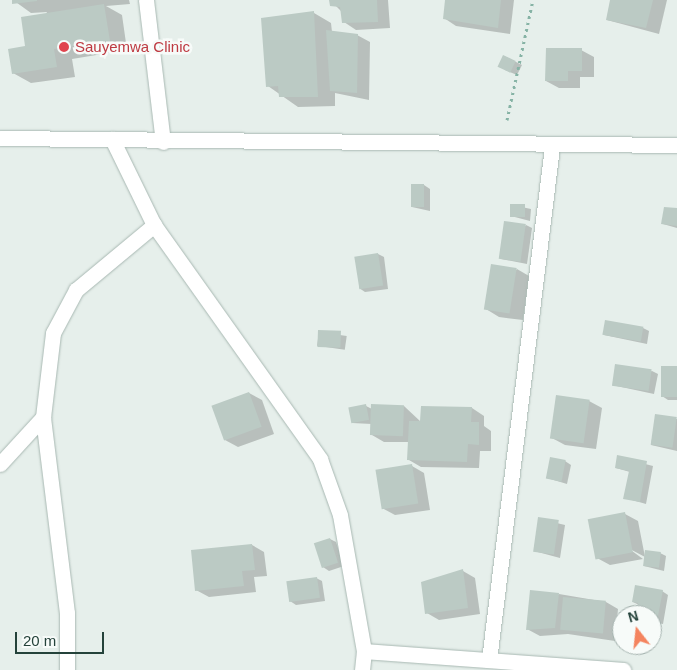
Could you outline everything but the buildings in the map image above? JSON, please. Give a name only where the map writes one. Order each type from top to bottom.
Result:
[{"type":"street","points":[[146,0],[163,142]]},
{"type":"street","points":[[0,138],[112,138],[163,142],[552,147],[677,145]]},
{"type":"street","points":[[112,138],[154,225],[320,460],[340,515],[364,651],[362,670]]},
{"type":"street","points":[[489,660],[552,147]]},
{"type":"street","points":[[67,670],[67,613],[43,417],[53,333],[62,310],[76,290],[154,225]]},
{"type":"street","points":[[0,464],[43,417]]},
{"type":"street","points":[[364,651],[623,670]]},
{"type":"path","points":[[502,146],[533,0]]},
{"type":"place","name":"Sauyemwa Clinic","points":[[64,47]]}]
